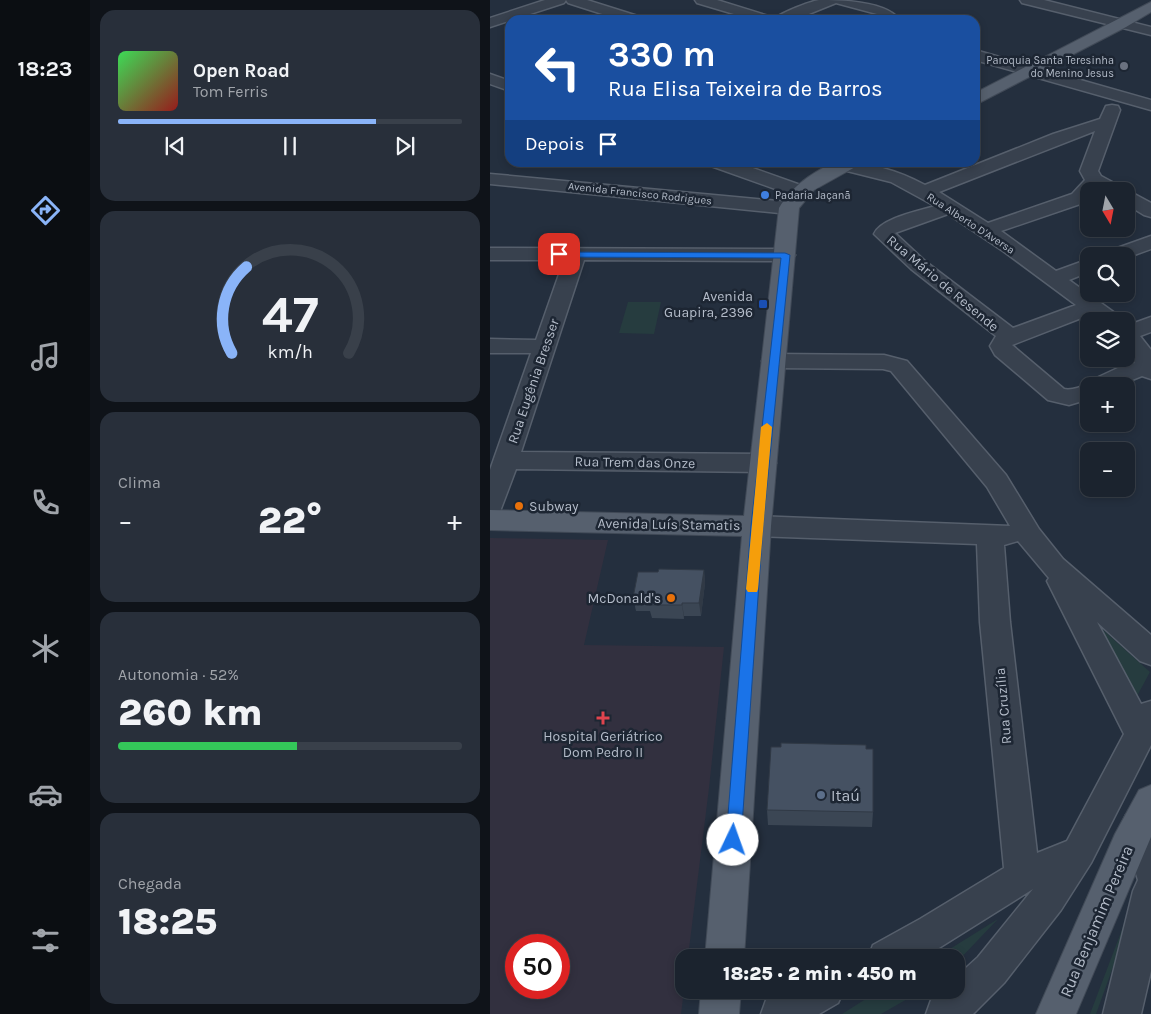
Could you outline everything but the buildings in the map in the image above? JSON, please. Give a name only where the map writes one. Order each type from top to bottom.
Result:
[{"type":"main road","points":[[980,97],[1122,24],[1151,6]]},
{"type":"main road","points":[[725,949],[757,526],[785,255],[794,200],[844,167]]},
{"type":"main road","name":"Avenida Luís Stamatis","points":[[490,520],[757,526]]},
{"type":"main road","name":"Rua Benjamim Pereira","points":[[1056,1014],[1128,846],[1144,814]]},
{"type":"main road","points":[[719,1014],[720,999]]},
{"type":"street","points":[[514,15],[559,0]]},
{"type":"street","points":[[573,0],[620,15]]},
{"type":"street","points":[[702,0],[752,15]]},
{"type":"street","points":[[794,15],[831,0]]},
{"type":"street","points":[[840,0],[884,15]]},
{"type":"street","points":[[1027,0],[1151,31]]},
{"type":"street","points":[[490,23],[505,18]]},
{"type":"street","points":[[980,56],[1151,105]]},
{"type":"street","points":[[490,79],[505,84]]},
{"type":"street","points":[[1098,182],[1090,175],[1090,167],[1118,96]]},
{"type":"street","points":[[923,192],[1060,138],[1107,122]]},
{"type":"street","points":[[495,179],[508,167]]},
{"type":"street","points":[[727,167],[794,200]]},
{"type":"street","name":"Rua Alberto D'Aversa","points":[[858,167],[903,181],[949,207],[986,230],[1098,312]]},
{"type":"street","name":"Avenida Francisco Rodrigues","points":[[495,179],[794,200]]},
{"type":"street","points":[[986,230],[1080,198],[1094,180]]},
{"type":"street","points":[[1135,201],[1151,211]]},
{"type":"street","name":"Rua Mário de Resende","points":[[949,207],[893,226],[885,231],[884,234],[918,265],[1010,337],[1002,342],[1000,346],[1003,350],[1056,395],[1069,398],[1080,394]]},
{"type":"street","points":[[1135,248],[1151,242]]},
{"type":"street","points":[[490,254],[785,255]]},
{"type":"street","name":"Rua Eugênia Bresser","points":[[490,508],[576,254]]},
{"type":"street","points":[[1053,279],[1080,269]]},
{"type":"street","points":[[1010,337],[1091,307]]},
{"type":"street","points":[[1135,330],[1151,324]]},
{"type":"street","points":[[1117,377],[1128,372],[1150,369],[1135,344]]},
{"type":"street","points":[[490,346],[545,347]]},
{"type":"street","points":[[773,361],[884,362],[899,366],[998,481],[1029,536],[1053,566],[1145,724],[1079,852],[1048,898],[992,970],[945,1014]]},
{"type":"street","name":"Rua Trem das Onze","points":[[506,460],[763,464]]},
{"type":"street","name":"Avenida Luís Stamatis","points":[[757,526],[1029,536]]},
{"type":"street","name":"Rua Cruzília","points":[[990,535],[995,622],[1022,876]]},
{"type":"street","points":[[1053,566],[1151,653]]},
{"type":"street","points":[[1144,814],[1151,870]]},
{"type":"street","points":[[902,949],[1022,876],[1079,852]]},
{"type":"street","points":[[1122,1014],[1151,891]]},
{"type":"street","points":[[780,1014],[808,999]]},
{"type":"shaded area","name":"Hospital Geriátrico Dom Pedro II","points":[[490,538],[608,540],[584,645],[724,647],[689,949],[675,949],[675,999],[683,999],[681,1014],[490,1014]]},
{"type":"green space","points":[[628,302],[661,302],[654,334],[619,333]]},
{"type":"green space","points":[[1094,622],[1150,672],[1137,696]]},
{"type":"green space","points":[[1140,882],[1143,884],[1096,1014],[1090,1014]]},
{"type":"green space","points":[[998,919],[965,954],[965,949],[950,949]]},
{"type":"green space","points":[[866,999],[907,999],[881,1014],[842,1014]]},
{"type":"slow traffic","points":[[752,589],[767,427]]},
{"type":"place","name":"Paroquia Santa Teresinha do Menino Jesus","points":[[1124,66]]},
{"type":"place","name":"Padaria Jaçanã","points":[[765,195]]},
{"type":"place","name":"Avenida Guapira, 2396","points":[[763,304]]},
{"type":"place","name":"Subway","points":[[519,506]]},
{"type":"place","name":"McDonald's","points":[[671,598]]},
{"type":"place","name":"Hospital Geriátrico Dom Pedro II","points":[[603,718]]},
{"type":"place","name":"Itaú","points":[[821,795]]},
{"type":"route","points":[[559,254],[785,255],[757,526],[733,840]]}]
